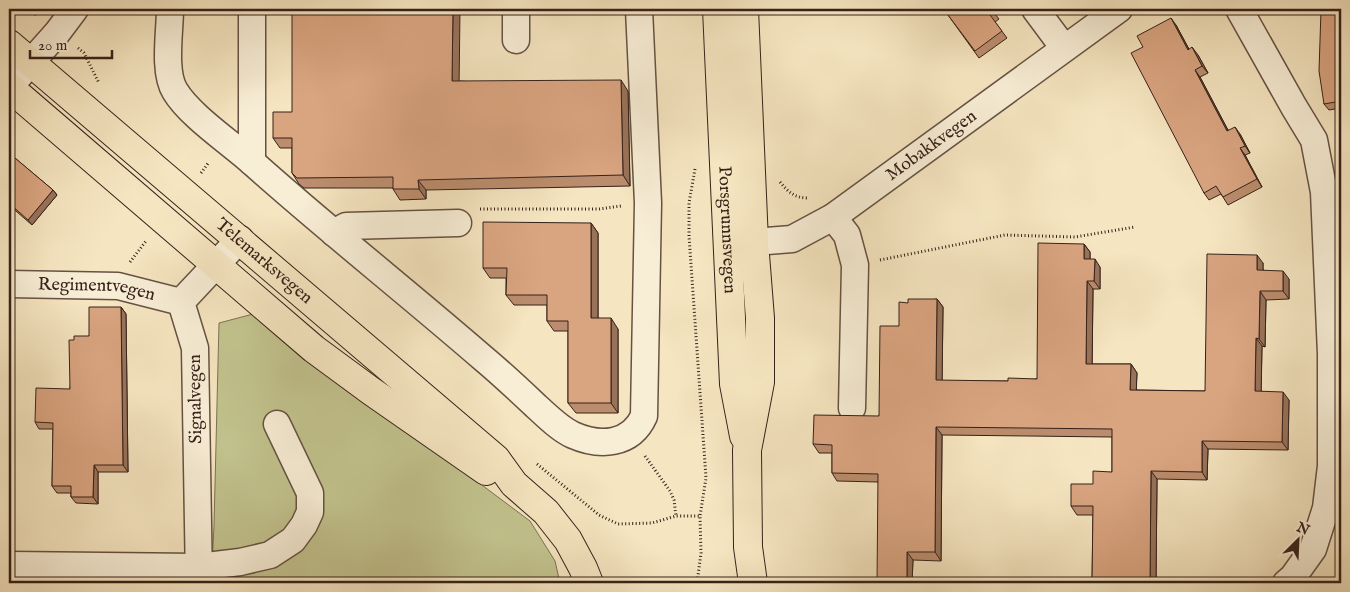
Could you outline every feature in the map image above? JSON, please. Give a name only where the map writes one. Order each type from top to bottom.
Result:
[{"type":"main road","name":"Porsgrunnsvegen","points":[[717,9],[734,384],[747,450],[748,547],[744,583]]},
{"type":"main road","name":"Porsgrunnsvegen","points":[[744,9],[754,242],[760,318],[760,382],[747,450]]},
{"type":"main road","name":"Telemarksvegen","points":[[9,44],[496,459],[514,484],[546,512],[568,540],[584,568],[589,583]]},
{"type":"main road","name":"Telemarksvegen","points":[[9,87],[314,348],[489,472],[514,484]]},
{"type":"main road","name":"Porsgrunnsvegen","points":[[748,547],[753,583]]},
{"type":"street","points":[[9,87],[57,33],[75,9]]},
{"type":"street","points":[[170,9],[169,72],[174,90],[191,110],[252,162],[288,196],[485,359],[553,422],[572,435],[596,442],[618,440],[630,435],[639,427],[644,416],[648,203],[640,9]]},
{"type":"street","points":[[252,9],[252,162]]},
{"type":"street","points":[[516,9],[516,40]]},
{"type":"street","points":[[1035,9],[1064,48]]},
{"type":"street","name":"Mobakkvegen","points":[[728,250],[754,242],[792,239],[833,217],[1119,9]]},
{"type":"street","points":[[1239,9],[1314,140],[1324,192],[1331,354],[1331,466],[1326,508],[1313,548],[1293,577],[1286,583]]},
{"type":"street","points":[[833,217],[847,235],[855,265],[852,408]]},
{"type":"street","points":[[334,233],[346,226],[458,223]]},
{"type":"street","points":[[181,302],[240,240]]},
{"type":"street","name":"Regimentvegen","points":[[9,284],[118,286],[181,302]]},
{"type":"street","name":"Signalvegen","points":[[181,302],[195,348],[199,575]]},
{"type":"street","points":[[9,565],[46,574],[199,575],[270,555],[293,540],[304,525],[310,512],[310,493],[277,424]]},
{"type":"path","points":[[198,176],[225,139]]},
{"type":"path","points":[[695,167],[689,203],[689,236],[706,478],[700,516],[701,554],[697,583]]},
{"type":"path","points":[[776,176],[790,194],[801,198],[810,198]]},
{"type":"path","points":[[458,223],[470,209],[599,208],[648,203]]},
{"type":"path","points":[[855,265],[1005,235],[1075,237],[1135,227]]},
{"type":"path","points":[[118,286],[125,268],[147,241]]},
{"type":"path","points":[[630,435],[670,491],[674,500],[676,516]]},
{"type":"green space","points":[[253,314],[530,521],[555,561],[560,583],[211,583],[219,323]]},
{"type":"building","points":[[292,9],[453,9],[452,81],[621,80],[623,175],[418,180],[419,189],[393,189],[393,177],[297,178],[292,173],[292,138],[273,138],[273,112],[292,112]]},
{"type":"building","points":[[957,9],[991,9],[994,12],[990,15],[1002,31],[975,51],[948,15]]},
{"type":"building","points":[[1321,10],[1341,10],[1341,101],[1324,104],[1319,71]]},
{"type":"building","points":[[1171,18],[1188,50],[1192,47],[1202,66],[1195,70],[1227,131],[1235,127],[1245,146],[1240,148],[1257,179],[1223,197],[1216,186],[1204,193],[1131,53],[1143,47],[1137,36]]},
{"type":"building","points":[[9,153],[53,190],[28,220],[9,203]]},
{"type":"building","points":[[483,222],[591,223],[591,318],[611,318],[611,403],[568,403],[568,321],[547,321],[547,295],[506,295],[507,268],[483,268]]},
{"type":"building","points":[[1038,243],[1084,244],[1084,259],[1095,259],[1094,281],[1087,281],[1086,364],[1131,364],[1130,390],[1205,391],[1207,254],[1257,255],[1257,270],[1283,271],[1283,291],[1260,291],[1259,339],[1256,338],[1255,391],[1283,392],[1282,442],[1202,441],[1202,472],[1151,471],[1150,583],[1092,583],[1093,506],[1071,506],[1071,484],[1093,484],[1093,471],[1112,472],[1112,429],[936,427],[935,552],[907,552],[907,583],[877,583],[878,474],[832,473],[832,445],[813,444],[814,415],[879,416],[880,326],[899,326],[899,302],[908,303],[908,299],[937,299],[936,380],[1008,381],[1008,378],[1037,379]]},
{"type":"building","points":[[89,307],[121,307],[123,465],[94,465],[93,497],[71,497],[71,486],[52,486],[53,423],[35,422],[36,388],[70,389],[69,340],[74,340],[74,336],[89,336]]}]
